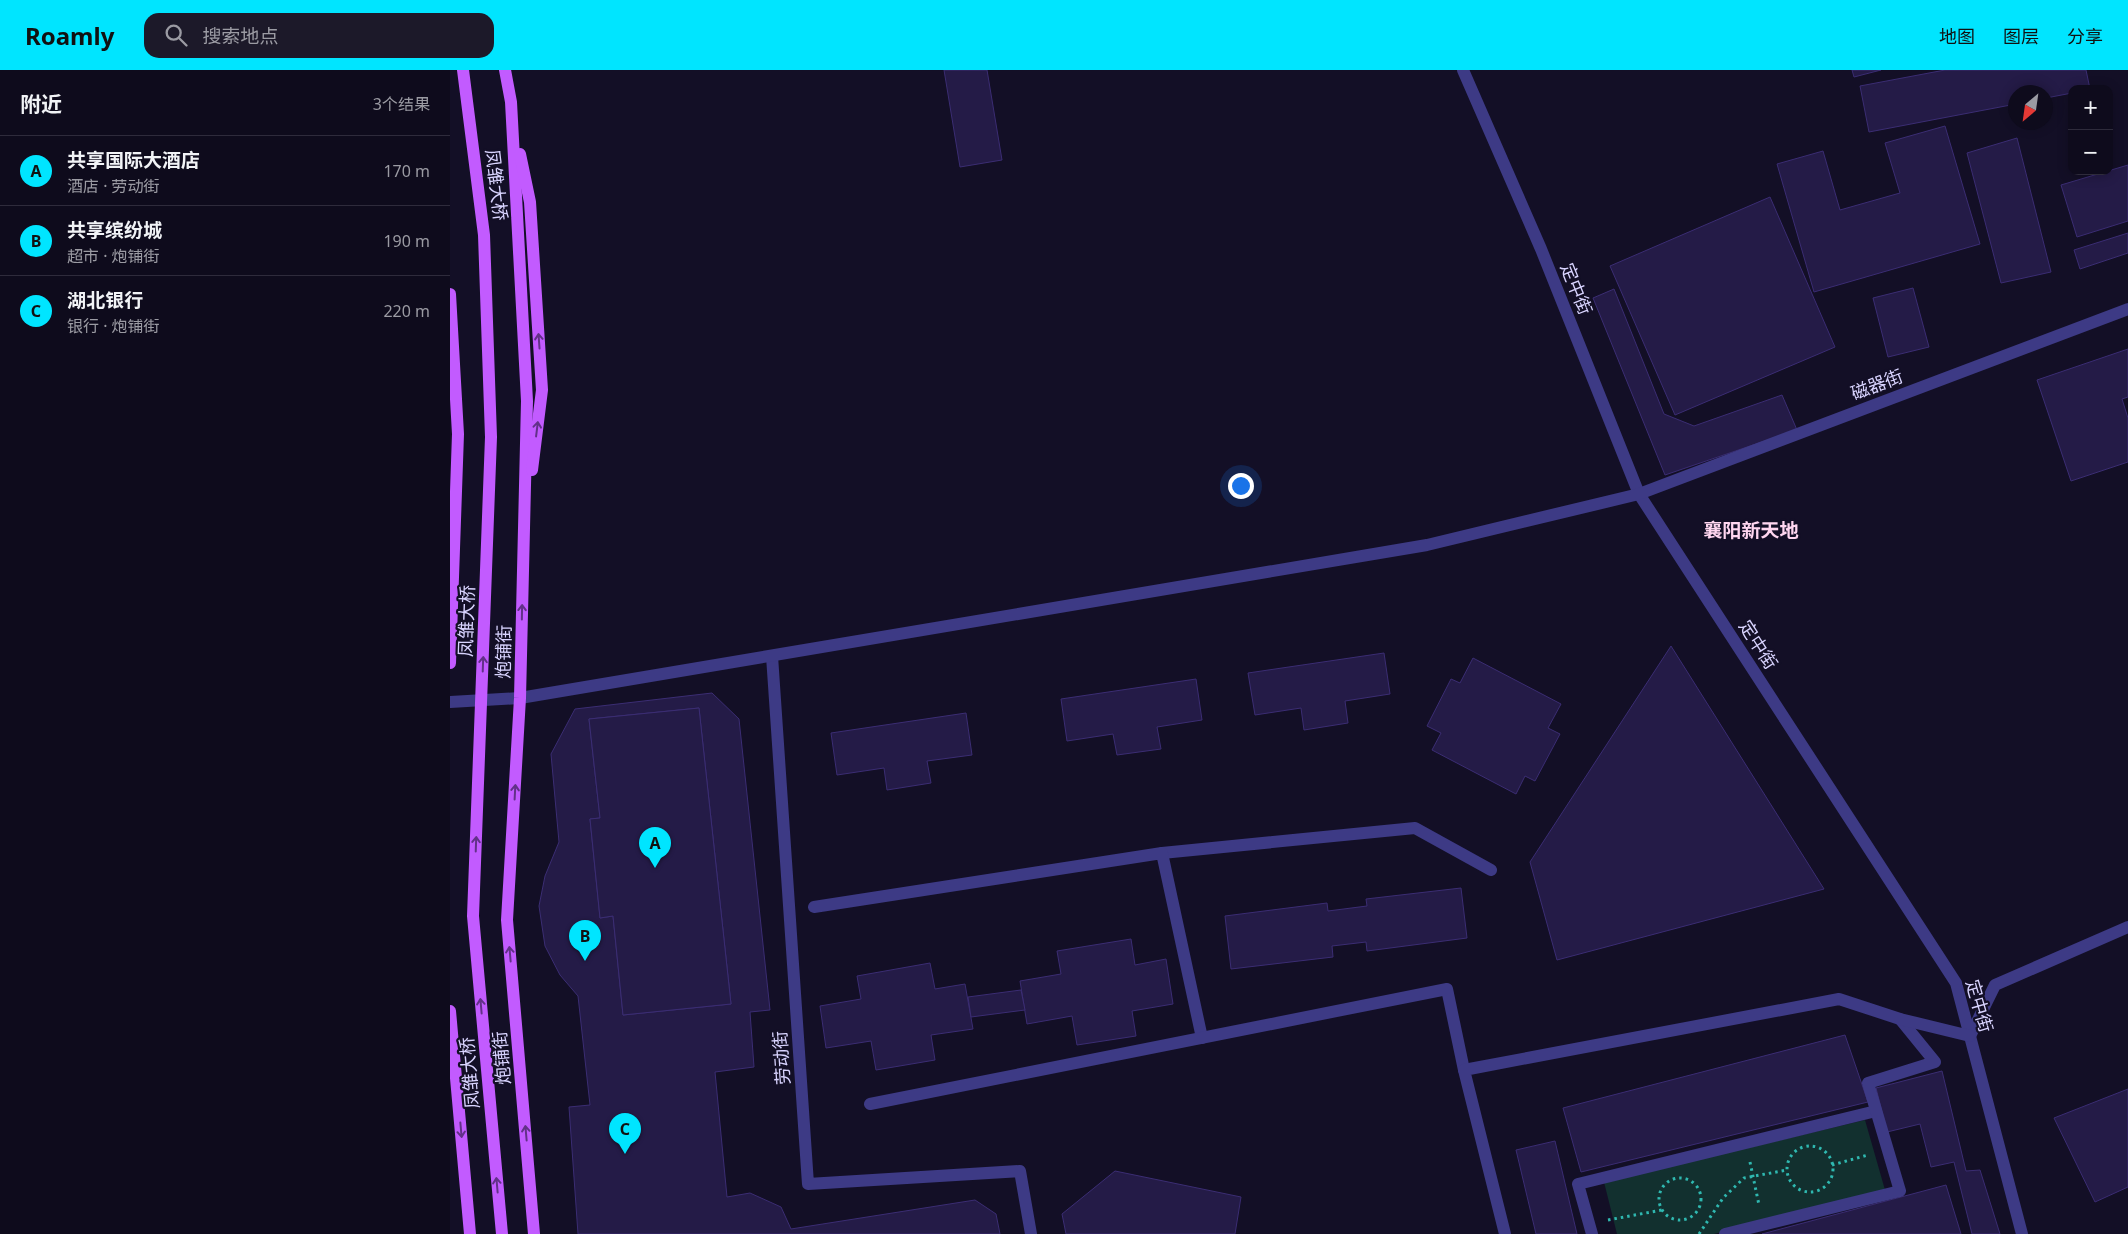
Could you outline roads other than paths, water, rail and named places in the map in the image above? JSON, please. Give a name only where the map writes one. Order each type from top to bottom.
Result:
[{"type":"main road","name":"凤雏大桥","points":[[463,70],[484,234],[491,437],[473,916],[502,1234]]},
{"type":"main road","points":[[504,70],[530,202],[542,390],[523,547]]},
{"type":"main road","name":"炮铺街","points":[[504,70],[511,102],[527,401],[520,698],[507,920],[534,1234]]},
{"type":"main road","name":"凤雏大桥","points":[[450,294],[458,434],[450,663]]},
{"type":"main road","name":"凤雏大桥","points":[[450,1011],[470,1234]]},
{"type":"street","name":"定中街","points":[[1463,70],[1541,249],[1639,494],[1956,983],[2022,1234]]},
{"type":"street","name":"磁器街","points":[[450,702],[520,698],[1427,545],[1639,494],[2128,309]]},
{"type":"street","name":"劳动街","points":[[772,656],[808,1184],[1020,1171],[1031,1234]]},
{"type":"street","points":[[814,906],[1162,854],[1415,828],[1491,870]]},
{"type":"street","points":[[1162,854],[1202,1038]]},
{"type":"street","points":[[1464,1070],[1839,1000],[1900,1019],[1970,1036],[1996,985],[2128,927]]},
{"type":"street","points":[[870,1104],[1446,989],[1505,1234]]},
{"type":"street","points":[[1725,1234],[1900,1191],[1868,1083],[1935,1062],[1900,1019]]},
{"type":"street","points":[[1591,1229],[1578,1184],[1876,1111]]},
{"type":"place","name":"共享国际大酒店","points":[[655,868]]},
{"type":"place","name":"共享缤纷城","points":[[585,961]]},
{"type":"place","name":"湖北银行","points":[[625,1154]]},
{"type":"district","name":"襄阳新天地","points":[[1751,530]]}]
